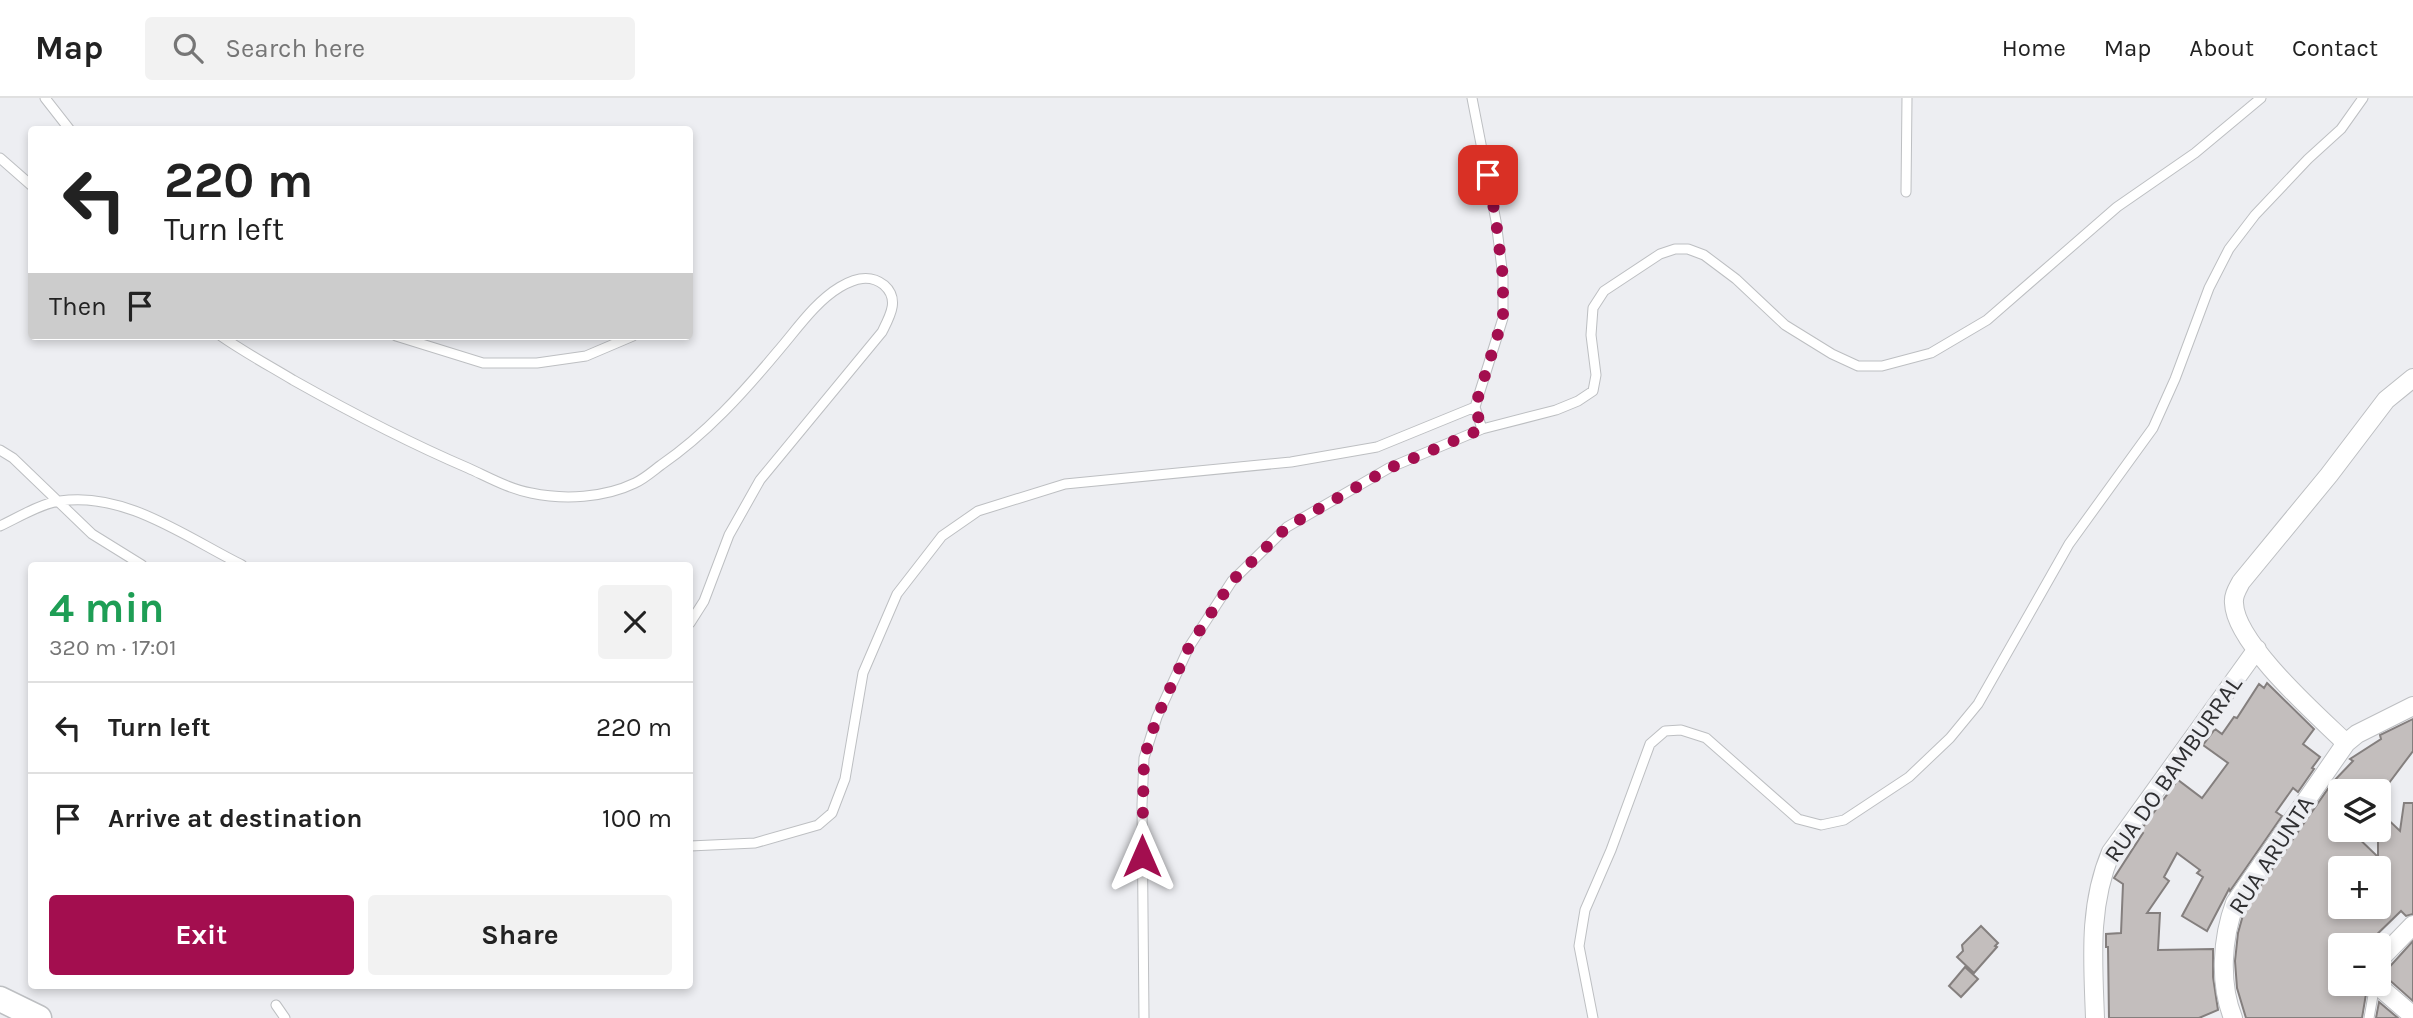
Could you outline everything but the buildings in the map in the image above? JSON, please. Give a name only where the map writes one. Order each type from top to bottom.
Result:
[{"type":"main road","points":[[4,1006],[39,1018]]},
{"type":"street","points":[[2413,377],[2386,400],[2329,475],[2241,582],[2234,603],[2237,618],[2257,649],[2288,687],[2346,743],[2357,734],[2413,706]]},
{"type":"street","name":"RUA DO BAMBURRAL","points":[[2095,1018],[2093,928],[2101,874],[2110,852],[2257,649]]},
{"type":"street","name":"RUA ARUNTA","points":[[2233,1018],[2227,996],[2224,943],[2235,904],[2346,743]]},
{"type":"street","points":[[2391,948],[2413,925]]},
{"type":"street","points":[[2389,996],[2413,1016]]},
{"type":"lane","points":[[46,98],[67,126]]},
{"type":"lane","points":[[1472,98],[1496,221],[1503,277],[1503,318],[1475,407],[1482,429]]},
{"type":"lane","points":[[1906,192],[1907,98]]},
{"type":"lane","points":[[1144,1018],[1144,758],[1157,717],[1189,647],[1232,581],[1287,527],[1390,468],[1482,429],[1556,410],[1593,391],[1596,375],[1591,335],[1593,308],[1604,291],[1653,258],[1675,249],[1688,249],[1704,255],[1737,279],[1785,325],[1832,354],[1858,366],[1882,366],[1931,353],[1987,320],[2117,207],[2195,153],[2261,98]]},
{"type":"lane","points":[[1593,1018],[1579,946],[1585,910],[1611,850],[1650,744],[1665,731],[1681,730],[1706,738],[1798,819],[1821,825],[1844,820],[1909,777],[1950,738],[1978,704],[2069,544],[2153,428],[2175,379],[2209,288],[2229,249],[2264,206],[2340,129],[2363,98]]},
{"type":"lane","points":[[0,158],[28,182]]},
{"type":"lane","points":[[226,340],[247,355],[333,403],[493,480],[532,494],[591,496],[635,483],[676,454],[732,404],[815,309],[841,286],[870,277],[881,283],[890,290],[894,301],[882,332],[760,480],[729,535],[704,601],[693,618]]},
{"type":"lane","points":[[409,340],[483,363],[537,363],[586,356],[624,340]]},
{"type":"lane","points":[[693,846],[755,843],[818,825],[832,813],[845,779],[863,673],[897,594],[942,536],[978,511],[1065,484],[1291,463],[1377,447],[1475,407]]},
{"type":"lane","points":[[0,450],[13,458],[92,534],[137,562]]},
{"type":"lane","points":[[0,526],[58,501],[95,499],[143,515],[236,562]]},
{"type":"lane","points":[[2369,1018],[2373,996]]},
{"type":"lane","points":[[276,1005],[285,1018]]},
{"type":"route","points":[[1142,856],[1144,758],[1157,717],[1189,647],[1232,581],[1287,527],[1390,468],[1482,429],[1475,407],[1503,318],[1503,277],[1488,175]]}]
